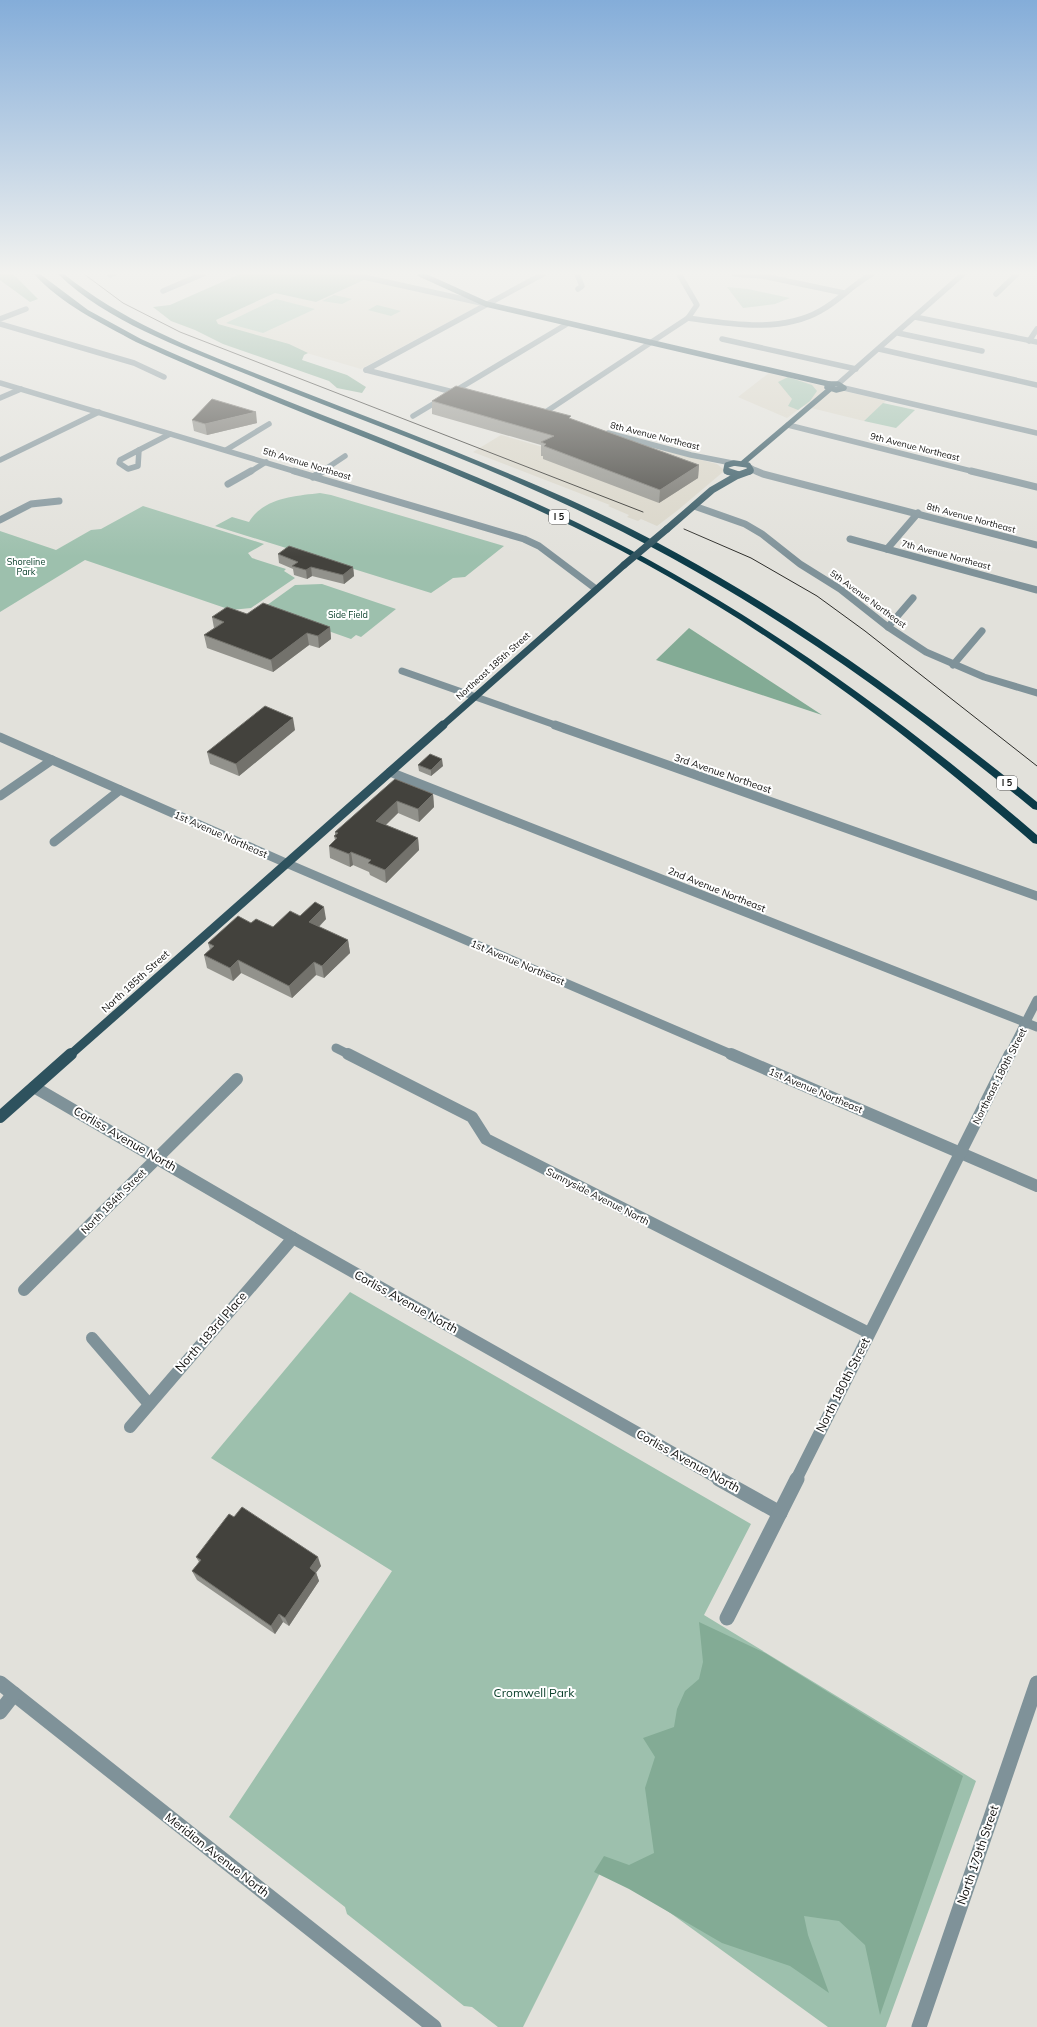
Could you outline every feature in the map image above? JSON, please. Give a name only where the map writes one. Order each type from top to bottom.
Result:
[{"type":"highway","name":"I 5","points":[[202,369],[502,491],[579,526],[666,572],[768,634],[853,692],[959,773],[1037,841]]},
{"type":"highway","name":"I 5","points":[[241,369],[520,481],[599,516],[657,546],[733,588],[811,637],[898,698],[977,758],[1037,807]]},
{"type":"highway","points":[[977,758],[1037,797]]},
{"type":"main road","points":[[743,463],[788,425],[829,387],[838,384],[844,388],[838,391],[829,387],[755,369]]},
{"type":"main road","points":[[732,463],[743,463],[751,468]]},
{"type":"main road","name":"Northeast 185th Street","points":[[716,488],[716,483],[726,469],[727,465],[732,463]]},
{"type":"main road","name":"Northeast 185th Street","points":[[286,863],[624,565],[716,488],[731,477],[750,472],[751,468]]},
{"type":"main road","points":[[726,469],[741,475]]},
{"type":"main road","name":"North 185th Street","points":[[0,1117],[286,863]]},
{"type":"street","points":[[146,369],[164,377]]},
{"type":"street","points":[[369,369],[366,370],[467,396]]},
{"type":"street","points":[[413,416],[491,369]]},
{"type":"street","points":[[542,415],[612,369]]},
{"type":"street","points":[[838,384],[856,369]]},
{"type":"street","points":[[965,369],[1037,385]]},
{"type":"street","name":"5th Avenue Northeast","points":[[0,383],[524,539],[539,546],[596,589]]},
{"type":"street","points":[[844,388],[1037,433]]},
{"type":"street","points":[[0,398],[21,389]]},
{"type":"street","points":[[0,460],[99,412]]},
{"type":"street","points":[[534,413],[550,418]]},
{"type":"street","points":[[226,450],[269,424]]},
{"type":"street","name":"9th Avenue Northeast","points":[[788,425],[1037,486]]},
{"type":"street","name":"8th Avenue Northeast","points":[[599,431],[707,459],[732,463]]},
{"type":"street","points":[[139,450],[170,434]]},
{"type":"street","points":[[313,477],[345,456]]},
{"type":"street","name":"8th Avenue Northeast","points":[[707,459],[726,469]]},
{"type":"street","points":[[228,484],[266,462]]},
{"type":"street","name":"8th Avenue Northeast","points":[[751,468],[763,474],[1037,545]]},
{"type":"street","name":"8th Avenue Northeast","points":[[741,475],[784,479]]},
{"type":"street","points":[[0,520],[31,504],[59,501]]},
{"type":"street","name":"5th Avenue Northeast","points":[[694,506],[745,524],[762,534],[800,564],[859,602],[888,627],[926,652],[953,665],[984,677],[1037,693]]},
{"type":"street","points":[[887,549],[918,513]]},
{"type":"street","name":"7th Avenue Northeast","points":[[850,539],[1037,590]]},
{"type":"street","points":[[888,627],[913,598]]},
{"type":"street","points":[[953,665],[982,631]]},
{"type":"street","name":"3rd Avenue Northeast","points":[[402,671],[1037,896]]},
{"type":"street","name":"1st Avenue Northeast","points":[[0,737],[286,863],[1037,1186]]},
{"type":"street","points":[[0,796],[52,760]]},
{"type":"street","name":"2nd Avenue Northeast","points":[[390,772],[1037,1027]]},
{"type":"street","points":[[54,842],[120,790]]},
{"type":"street","name":"Northeast 180th Street","points":[[959,1152],[1037,1000]]},
{"type":"street","name":"Sunnyside Avenue North","points":[[336,1048],[472,1117],[486,1139],[869,1333]]},
{"type":"street","name":"North 184th Street","points":[[24,1290],[237,1079]]},
{"type":"street","name":"Corliss Avenue North","points":[[34,1087],[157,1157],[293,1238],[780,1513]]},
{"type":"street","name":"North 180th Street","points":[[727,1618],[959,1152]]},
{"type":"street","name":"North 183rd Place","points":[[130,1427],[293,1238]]},
{"type":"street","points":[[92,1338],[149,1404]]},
{"type":"street","name":"Meridian Avenue North","points":[[0,1682],[434,2027]]},
{"type":"street","name":"North 179th Street","points":[[919,2027],[1037,1683]]},
{"type":"street","points":[[0,1712],[14,1694]]},
{"type":"shaded area","points":[[769,373],[886,401],[864,421],[803,406],[787,418],[738,397]]},
{"type":"shaded area","points":[[580,429],[717,464],[723,469],[723,472],[657,526],[641,519],[638,521],[627,517],[629,515],[608,506],[610,505],[473,452],[501,435],[546,448]]},
{"type":"green space","points":[[293,369],[328,369],[347,375],[366,387],[362,393],[337,388],[329,381]]},
{"type":"green space","points":[[788,377],[812,385],[817,391],[810,401],[798,410],[788,406],[792,399],[778,382]]},
{"type":"green space","points":[[883,403],[915,410],[896,428],[864,421]]},
{"type":"green space","points":[[320,493],[504,546],[465,577],[453,578],[431,593],[215,526],[232,517],[249,522],[255,514],[271,503],[290,497]]},
{"type":"green space","name":"Shoreline Park","points":[[143,506],[264,544],[248,553],[252,558],[286,569],[284,571],[295,578],[251,608],[231,610],[85,560],[0,612],[0,531],[56,550],[91,530],[101,529]]},
{"type":"green space","name":"Side Field","points":[[322,584],[396,609],[361,637],[356,635],[351,639],[263,608],[295,585]]},
{"type":"green space","points":[[689,628],[822,715],[656,660]]},
{"type":"green space","name":"Cromwell Park","points":[[350,1292],[751,1524],[704,1615],[976,1781],[886,2027],[828,2027],[604,1865],[523,2027],[498,2027],[472,2007],[464,2006],[347,1914],[345,1907],[229,1817],[392,1571],[211,1458]]},
{"type":"green space","points":[[699,1622],[765,1653],[963,1776],[880,2015],[865,1945],[839,1921],[804,1916],[808,1935],[829,1993],[790,1966],[722,1943],[629,1889],[594,1872],[604,1856],[629,1865],[654,1853],[645,1788],[655,1757],[643,1738],[674,1727],[677,1709],[685,1691],[699,1679],[703,1662]]},
{"type":"building","points":[[456,386],[571,416],[569,418],[699,465],[660,490],[544,446],[546,444],[541,442],[554,436],[432,401]]},
{"type":"building","points":[[212,399],[256,412],[205,424],[192,420]]},
{"type":"building","points":[[289,546],[353,567],[343,575],[311,567],[306,570],[292,566],[298,562],[278,554]]},
{"type":"building","points":[[263,603],[330,627],[318,636],[307,633],[271,660],[204,635],[224,622],[212,617],[227,607],[247,614]]},
{"type":"building","points":[[265,706],[293,718],[236,764],[207,752]]},
{"type":"building","points":[[430,754],[442,759],[431,770],[418,765]]},
{"type":"building","points":[[395,779],[433,794],[418,809],[397,801],[376,821],[418,838],[385,870],[368,863],[371,860],[351,852],[349,854],[329,846],[337,838],[334,836],[338,833],[335,832]]},
{"type":"building","points":[[315,902],[324,907],[309,922],[348,940],[322,966],[314,962],[289,986],[238,960],[230,968],[204,955],[214,946],[208,943],[238,916],[251,923],[256,919],[273,927],[290,911],[300,916]]},
{"type":"building","points":[[242,1507],[318,1557],[310,1568],[316,1573],[285,1618],[279,1614],[271,1626],[192,1571],[201,1560],[196,1557],[229,1514],[234,1517]]},
{"type":"tram line","points":[[274,369],[643,512]]},
{"type":"tram line","points":[[684,529],[751,558],[817,596],[865,631],[1037,766]]}]
